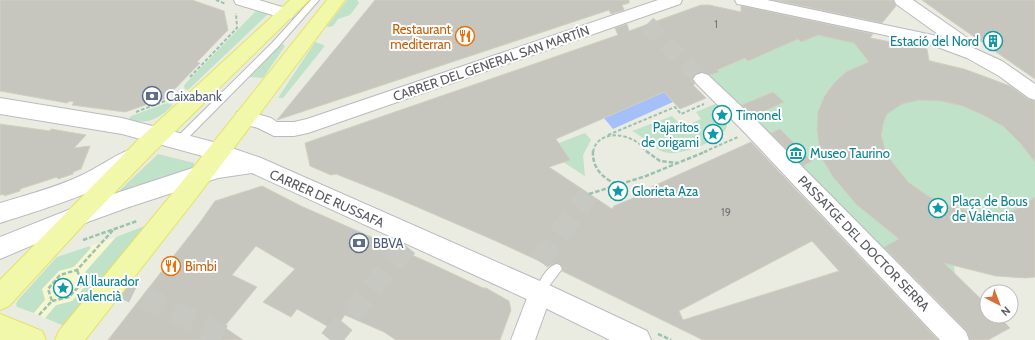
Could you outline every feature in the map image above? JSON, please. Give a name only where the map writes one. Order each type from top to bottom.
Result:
[{"type":"main road","points":[[0,298],[78,215],[152,141],[300,0]]},
{"type":"main road","points":[[68,340],[189,190],[336,0]]},
{"type":"main road","points":[[0,327],[36,328]]},
{"type":"street","name":"CARRER DEL GENERAL SAN MARTÍN","points":[[244,117],[264,123],[274,129],[289,129],[308,126],[647,5],[674,0]]},
{"type":"street","points":[[743,0],[935,40],[973,54],[1006,72]]},
{"type":"street","points":[[902,0],[1035,93]]},
{"type":"street","points":[[238,4],[286,14]]},
{"type":"street","name":"PASSATGE DEL DOCTOR SERRA","points":[[702,79],[754,130],[957,340]]},
{"type":"street","name":"CARRER DE RUSSAFA","points":[[0,106],[118,125],[152,141],[179,141],[253,164],[540,293],[638,340]]},
{"type":"street","points":[[4,211],[86,184],[106,174],[152,141]]},
{"type":"street","points":[[0,248],[23,240],[48,227],[78,215],[200,174],[218,169],[253,164]]},
{"type":"street","points":[[0,242],[12,236],[22,222],[18,211],[4,211]]},
{"type":"street","points":[[523,340],[540,293]]},
{"type":"lane","points":[[179,141],[315,0]]},
{"type":"lane","points":[[540,293],[545,282],[556,269]]},
{"type":"path","points":[[188,80],[237,28],[238,4]]},
{"type":"path","points":[[622,186],[608,180],[600,174],[595,166],[593,154],[596,142],[675,107],[681,114],[719,97]]},
{"type":"path","points":[[135,112],[171,99]]},
{"type":"path","points":[[589,194],[622,186],[754,130]]},
{"type":"path","points":[[605,137],[617,135],[628,138],[639,143],[654,159],[664,162],[679,163]]},
{"type":"path","points":[[81,240],[140,220]]},
{"type":"path","points":[[52,301],[48,289],[60,275],[77,270],[114,229]]},
{"type":"path","points":[[36,328],[52,301],[69,297],[82,283],[77,270]]},
{"type":"shaded area","points":[[347,0],[357,0],[359,3],[350,15],[338,19],[333,26],[328,27],[327,26]]},
{"type":"shaded area","points":[[258,9],[267,12],[267,15],[188,90],[185,89],[184,86],[186,83]]},
{"type":"shaded area","name":"Plaça de Bous de València","points":[[807,25],[927,49],[929,60],[964,69],[995,80],[1035,102],[1035,277],[1025,278],[1004,276],[984,273],[954,265],[955,276],[979,306],[979,310],[936,272],[916,283],[709,75],[718,72],[717,70]]},
{"type":"shaded area","points":[[315,42],[324,45],[324,47],[283,98],[278,98]]},
{"type":"shaded area","points":[[282,44],[285,46],[263,78],[250,77]]},
{"type":"shaded area","points":[[167,103],[173,105],[152,120],[128,120],[131,116]]},
{"type":"shaded area","points":[[715,104],[725,116],[727,125],[725,131],[711,141],[683,152],[669,153],[658,150],[632,131],[672,116],[683,127],[701,119],[696,112]]},
{"type":"shaded area","points":[[585,133],[591,140],[583,155],[585,176],[563,162],[559,143]]},
{"type":"shaded area","points":[[158,154],[194,163],[194,166],[190,169],[137,187],[134,185],[132,189],[122,192],[120,190]]},
{"type":"shaded area","points":[[150,224],[67,323],[62,325],[45,318],[56,305],[72,301],[89,282],[85,272],[116,237]]},
{"type":"shaded area","points":[[90,246],[91,248],[74,267],[59,271],[45,300],[34,313],[17,307],[16,304],[18,300],[57,257]]},
{"type":"sand","points":[[116,237],[85,272],[89,282],[72,301],[56,305],[45,318],[34,313],[45,300],[42,289],[59,271],[74,267],[91,248],[90,246]]},
{"type":"water","points":[[664,92],[673,102],[613,129],[604,118]]},
{"type":"building","points":[[0,0],[192,0],[224,11],[228,30],[197,62],[200,63],[166,98],[125,112],[72,105],[74,102],[70,101],[67,103],[0,91]]},
{"type":"building","points":[[375,0],[629,0],[629,3],[622,5],[624,10],[611,14],[609,10],[277,120]]},
{"type":"building","points":[[774,0],[893,0],[896,6],[882,23]]},
{"type":"building","points":[[922,0],[1035,0],[1035,79],[947,18]]},
{"type":"building","points":[[701,5],[709,5],[741,12],[741,6],[743,6],[873,34],[870,38],[927,49],[929,61],[964,69],[1010,86],[1028,99],[1035,101],[1035,162],[1021,144],[1002,125],[963,106],[941,101],[919,100],[902,104],[887,114],[881,135],[889,158],[908,182],[928,196],[942,203],[971,212],[992,214],[1009,212],[1021,207],[1035,197],[1035,277],[1026,278],[996,276],[944,263],[979,297],[979,324],[1006,324],[1010,328],[988,340],[970,340],[967,331],[884,247],[899,239],[856,204],[834,178],[821,157],[817,130],[818,112],[824,97],[834,83],[846,72],[869,62],[854,43],[818,35],[801,42],[798,39],[748,61],[745,58],[717,70],[719,72],[710,75],[702,72],[696,74],[692,79],[695,84],[693,85],[706,98],[680,109],[664,92],[556,139],[570,160],[549,167],[612,209],[614,206],[650,191],[649,188],[751,142],[938,340],[703,340],[562,271],[563,268],[560,264],[555,263],[550,266],[394,197],[336,174],[331,175],[310,166],[305,143],[618,35],[615,28],[627,24],[629,31]],"holes":[[[812,241],[839,271],[683,320],[679,311]]]},
{"type":"building","points":[[773,92],[784,102],[754,116],[742,105]]},
{"type":"building","points":[[0,124],[50,131],[51,129],[86,135],[74,148],[90,146],[81,169],[73,172],[73,174],[58,179],[57,177],[20,189],[20,191],[4,196],[4,194],[0,195]]},
{"type":"building","points":[[780,129],[812,161],[803,166],[771,133]]},
{"type":"building","points":[[262,186],[301,206],[483,288],[486,288],[509,301],[511,310],[500,340],[396,340],[384,332],[345,315],[334,330],[297,309],[291,317],[263,302],[295,269],[256,246],[232,275],[257,287],[224,327],[243,340],[108,340],[215,201]]},
{"type":"tunnel","points":[[647,24],[702,79]]},
{"type":"tunnel","points":[[539,261],[589,194]]},
{"type":"tunnel","points":[[330,340],[415,236]]},
{"type":"tunnel","points":[[114,283],[232,340]]},
{"type":"place","name":"Restaurant mediterran","points":[[465,36]]},
{"type":"place","name":"Estació del Nord","points":[[993,41]]},
{"type":"place","name":"Caixabank","points":[[152,96]]},
{"type":"place","name":"Timonel","points":[[722,115]]},
{"type":"place","name":"Pajaritos de origami","points":[[713,134]]},
{"type":"place","name":"Museo Taurino","points":[[796,153]]},
{"type":"place","name":"Glorieta Aza","points":[[618,191]]},
{"type":"place","name":"Plaça de Bous de València","points":[[938,208]]},
{"type":"place","name":"BBVA","points":[[359,243]]},
{"type":"place","name":"Bimbi","points":[[171,266]]},
{"type":"place","name":"Al llaurador valencià","points":[[63,288]]}]
